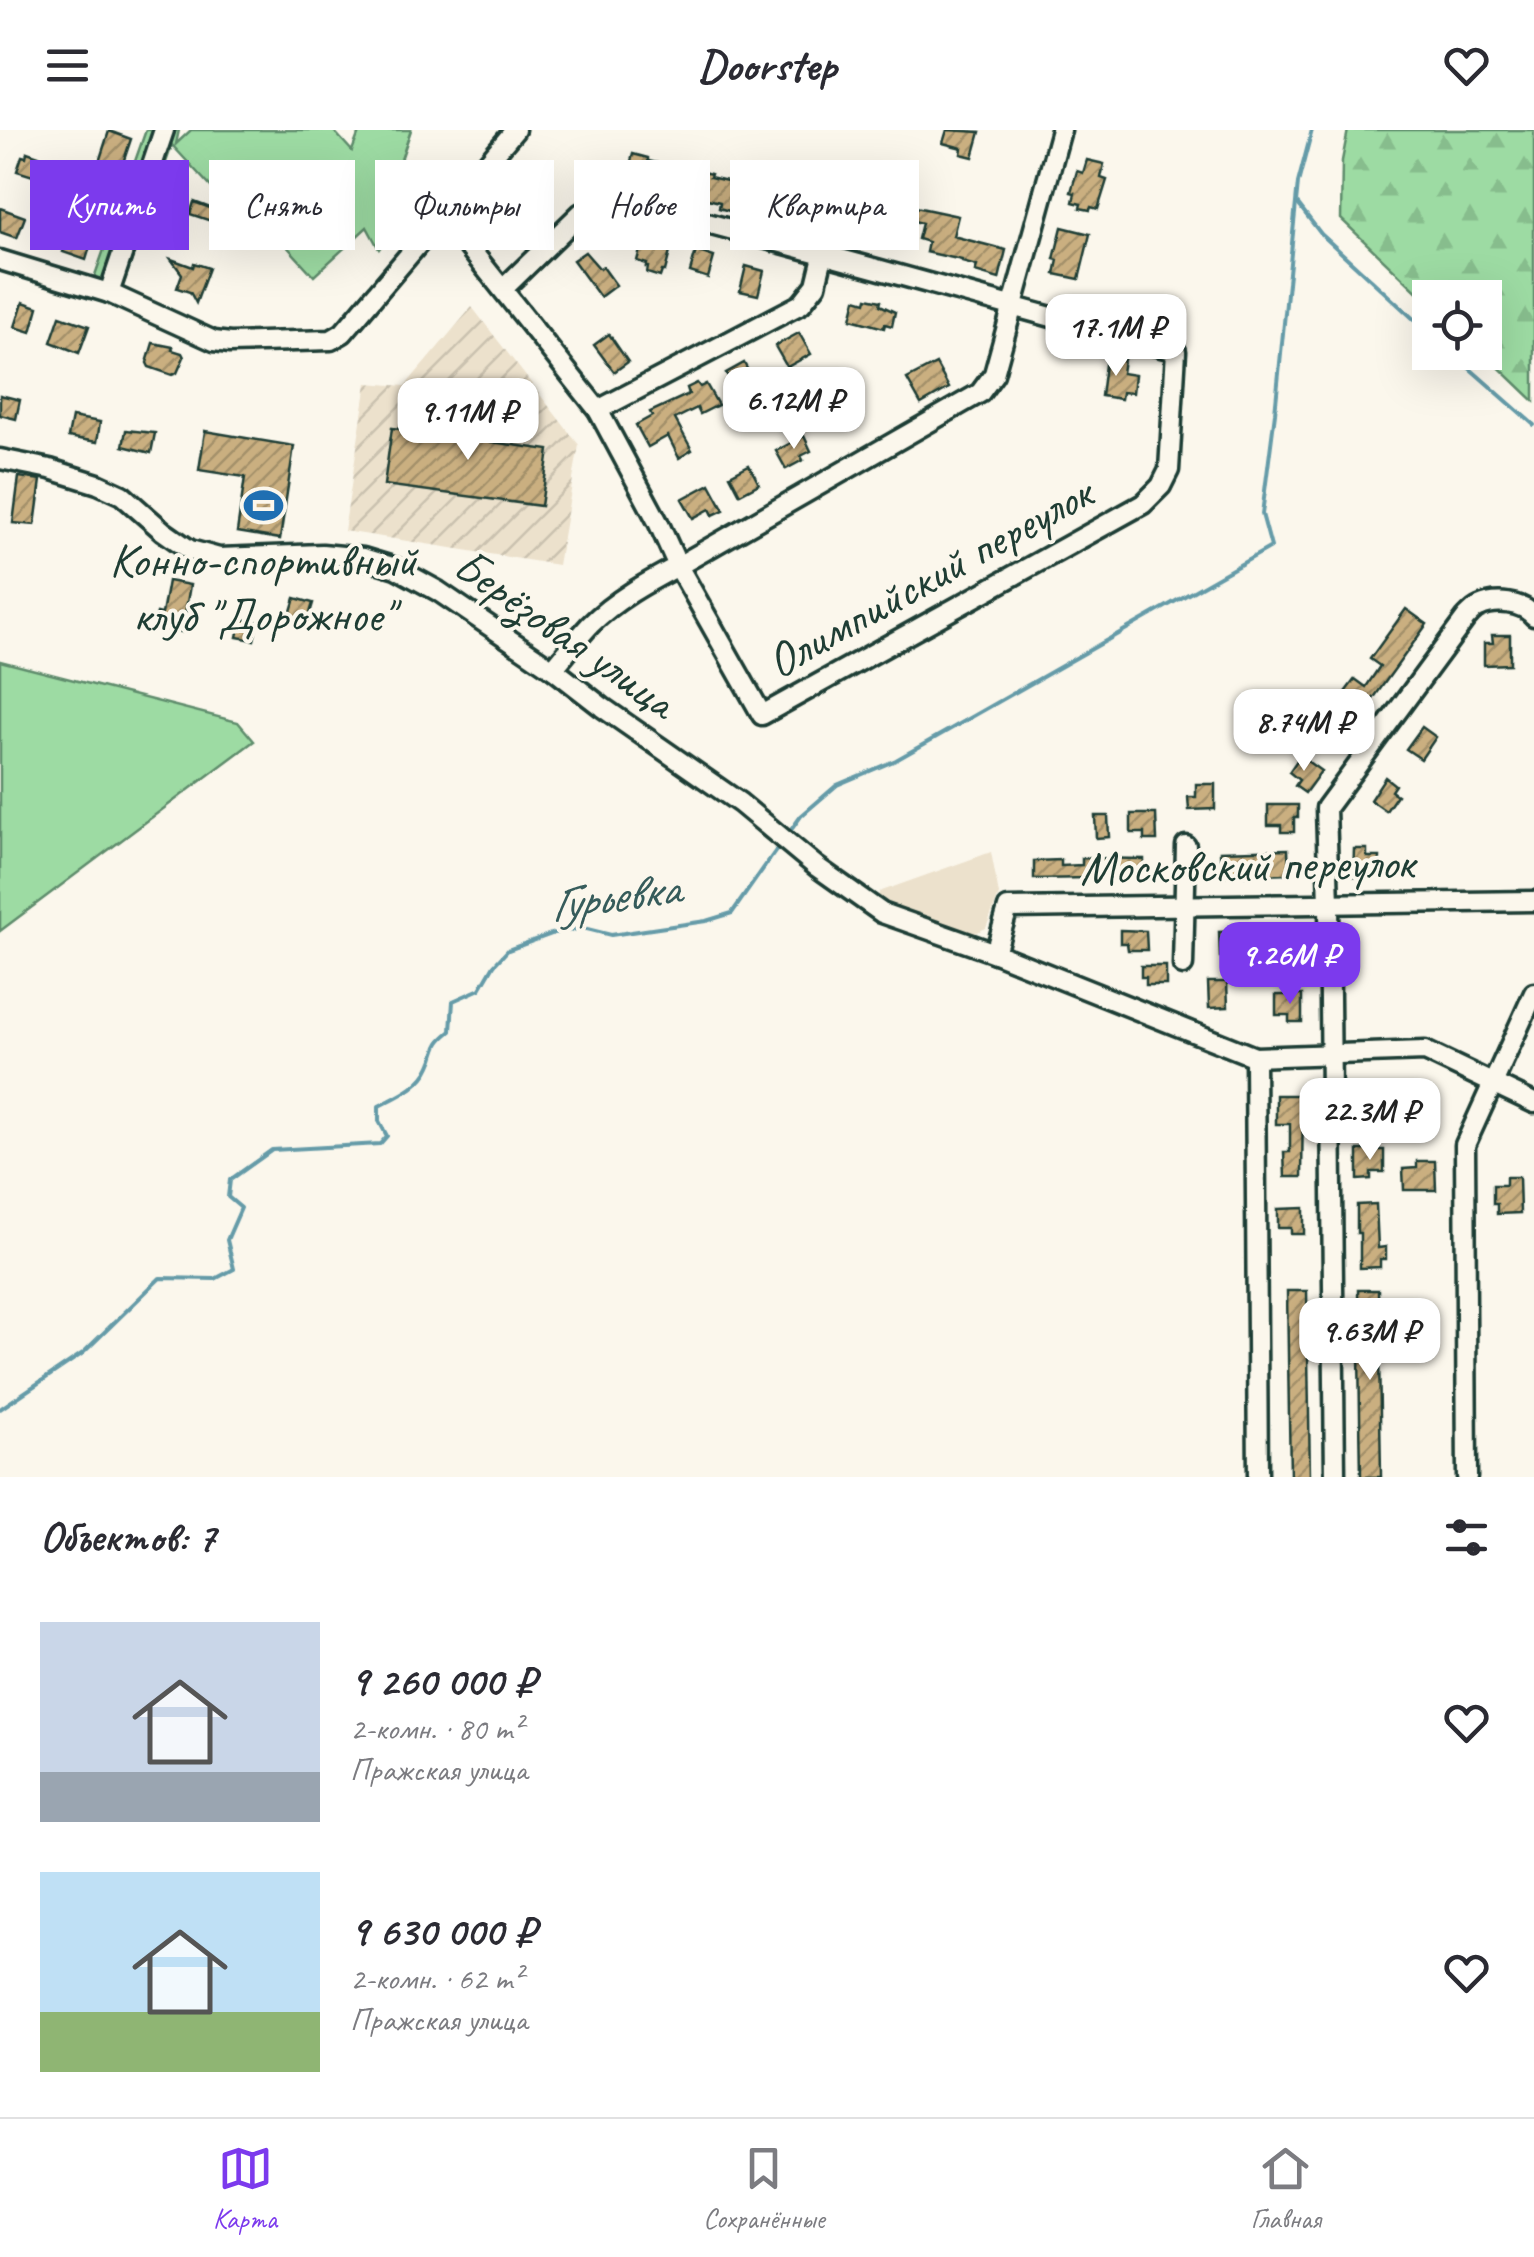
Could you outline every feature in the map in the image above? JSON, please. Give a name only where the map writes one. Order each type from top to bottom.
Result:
[{"type":"street","points":[[109,293],[164,130]]},
{"type":"street","points":[[490,160],[515,130]]},
{"type":"street","points":[[553,669],[590,626],[639,587],[980,393],[994,374],[1062,130]]},
{"type":"street","points":[[502,289],[582,213],[608,204],[631,203],[1013,306]]},
{"type":"street","points":[[0,260],[109,293],[214,341],[230,343],[331,340],[343,333],[415,250]]},
{"type":"street","points":[[471,250],[598,410],[678,566]]},
{"type":"street","points":[[598,410],[801,304],[816,286],[824,252]]},
{"type":"street","name":"Олимпийский переулок","points":[[678,566],[762,715],[1143,504],[1169,470],[1176,351],[1013,306]]},
{"type":"street","name":"Берёзовая улица","points":[[0,459],[50,469],[122,495],[190,550],[219,558],[322,554],[363,558],[396,568],[438,591],[553,669],[740,803],[817,867],[882,913],[994,953],[1255,1057]]},
{"type":"street","points":[[1335,1477],[1326,808],[1466,618],[1479,607],[1517,603],[1532,613]]},
{"type":"street","points":[[1183,965],[1186,846]]},
{"type":"street","name":"Московский переулок","points":[[994,953],[1008,908],[1534,901]]},
{"type":"street","points":[[1467,1477],[1465,1145],[1534,993]]},
{"type":"street","points":[[1258,1477],[1255,1057],[1424,1051],[1534,1103]]},
{"type":"shaded area","points":[[472,307],[579,445],[558,565],[344,531],[367,383],[405,386]]},
{"type":"shaded area","points":[[991,852],[999,895],[986,928],[973,934],[879,896],[879,892]]},
{"type":"green space","points":[[146,130],[179,130],[176,144],[191,130],[333,130],[352,151],[360,130],[411,130],[401,160],[375,160],[375,242],[367,227],[355,238],[355,160],[209,160],[209,185],[172,145],[167,160],[135,160]]},
{"type":"green space","points":[[1348,130],[1534,130],[1534,401],[1502,370],[1502,280],[1412,280],[1412,287],[1341,219],[1342,161]]},
{"type":"green space","points":[[104,250],[135,250],[122,288],[94,278]]},
{"type":"green space","points":[[290,250],[342,250],[314,276]]},
{"type":"green space","points":[[0,661],[238,722],[254,741],[0,931]]},
{"type":"building","points":[[947,130],[980,132],[973,157],[961,154],[962,148],[943,143]]},
{"type":"building","points":[[109,131],[131,139],[124,160],[100,160]]},
{"type":"building","points":[[27,152],[39,156],[38,160],[30,160],[30,175],[17,171],[22,156],[26,157]]},
{"type":"building","points":[[633,154],[648,158],[648,160],[631,160]]},
{"type":"building","points":[[1087,160],[1104,164],[1101,178],[1107,180],[1098,209],[1080,208],[1081,204],[1073,202],[1075,193],[1071,192],[1077,171],[1083,173]]},
{"type":"building","points":[[710,177],[730,182],[730,211],[719,208],[720,202],[710,200]]},
{"type":"building","points":[[194,202],[209,208],[209,220],[190,214]]},
{"type":"building","points":[[0,208],[25,217],[17,238],[0,232]]},
{"type":"building","points":[[919,208],[958,216],[953,236],[1006,250],[999,279],[975,272],[977,266],[962,260],[926,252],[928,242],[919,239]]},
{"type":"building","points":[[1062,227],[1090,234],[1079,279],[1055,274],[1058,260],[1054,259]]},
{"type":"building","points":[[64,250],[89,250],[86,260]]},
{"type":"building","points":[[640,250],[670,252],[660,277],[647,273],[647,264],[637,261]]},
{"type":"building","points":[[696,251],[714,257],[708,278],[690,272]]},
{"type":"building","points":[[585,252],[616,285],[600,297],[573,260]]},
{"type":"building","points":[[171,259],[209,268],[196,303],[190,292],[177,288],[182,274]]},
{"type":"building","points":[[746,266],[764,271],[758,295],[740,291]]},
{"type":"building","points":[[867,298],[881,301],[880,305],[895,312],[892,326],[885,324],[884,328],[851,319],[856,299],[866,302]]},
{"type":"building","points":[[23,302],[38,307],[31,332],[15,327]]},
{"type":"building","points":[[60,316],[89,326],[79,353],[51,342]]},
{"type":"building","points":[[799,333],[811,354],[787,367],[775,346]]},
{"type":"building","points":[[609,334],[628,362],[614,372],[594,345]]},
{"type":"building","points":[[153,343],[182,353],[177,373],[172,375],[149,367]]},
{"type":"building","points":[[1106,357],[1124,359],[1122,373],[1135,375],[1133,393],[1122,392],[1121,399],[1101,396]]},
{"type":"building","points":[[744,363],[756,386],[739,396],[726,373]]},
{"type":"building","points":[[936,364],[949,388],[921,404],[907,379]]},
{"type":"building","points":[[697,383],[700,387],[706,384],[718,405],[700,414],[697,408],[675,419],[692,450],[679,458],[668,436],[648,447],[636,425],[652,416],[650,412],[689,394],[687,388]]},
{"type":"building","points":[[0,395],[20,400],[16,419],[0,415]]},
{"type":"building","points":[[470,400],[496,404],[491,442],[549,450],[541,506],[384,485],[392,428],[465,438]]},
{"type":"building","points":[[72,417],[100,422],[97,442],[68,437]]},
{"type":"building","points":[[126,430],[155,433],[151,453],[123,446]]},
{"type":"building","name":"Конно-спортивный клуб \"Дорожное\"","points":[[205,431],[294,446],[280,539],[237,532],[245,477],[199,470]]},
{"type":"building","points":[[804,436],[811,451],[786,469],[776,451]]},
{"type":"building","points":[[749,465],[759,484],[740,494],[730,475]]},
{"type":"building","points":[[19,477],[41,480],[35,525],[13,523]]},
{"type":"building","points":[[710,484],[724,510],[713,515],[710,509],[693,518],[682,499]]},
{"type":"building","points":[[168,581],[190,585],[182,632],[154,627],[157,613],[162,614]]},
{"type":"building","points":[[295,598],[313,603],[307,623],[289,618]]},
{"type":"building","points":[[1406,609],[1427,624],[1337,749],[1316,733],[1327,717],[1337,725],[1353,702],[1343,695],[1355,679],[1366,687],[1380,666],[1370,659]]},
{"type":"building","points":[[241,619],[258,622],[254,640],[237,637]]},
{"type":"building","points":[[1492,635],[1510,635],[1510,664],[1484,665],[1484,643],[1493,643]]},
{"type":"building","points":[[1422,727],[1436,737],[1421,759],[1406,749]]},
{"type":"building","points":[[1300,756],[1321,771],[1305,793],[1295,786],[1299,780],[1289,772]]},
{"type":"building","points":[[1385,777],[1395,785],[1391,791],[1397,795],[1386,811],[1370,800]]},
{"type":"building","points":[[1196,784],[1215,784],[1215,809],[1189,810],[1188,797],[1196,797]]},
{"type":"building","points":[[1268,805],[1298,805],[1294,832],[1281,832],[1281,825],[1268,825]]},
{"type":"building","points":[[1131,814],[1156,814],[1157,840],[1144,840],[1144,833],[1131,833]]},
{"type":"building","points":[[1095,816],[1108,816],[1109,837],[1096,838]]},
{"type":"building","points":[[1288,849],[1289,874],[1221,876],[1220,851]]},
{"type":"building","points":[[1354,849],[1367,849],[1367,857],[1380,857],[1379,877],[1353,876]]},
{"type":"building","points":[[1082,858],[1144,859],[1144,877],[1034,879],[1034,861],[1061,860],[1061,866],[1082,865]]},
{"type":"building","points":[[1120,930],[1146,931],[1147,950],[1128,950],[1127,943],[1120,943]]},
{"type":"building","points":[[1289,931],[1289,956],[1220,957],[1219,932]]},
{"type":"building","points":[[1141,966],[1166,966],[1166,985],[1146,985]]},
{"type":"building","points":[[1208,982],[1227,982],[1228,1007],[1209,1008]]},
{"type":"building","points":[[1276,995],[1302,995],[1302,1022],[1289,1022],[1289,1015],[1276,1015]]},
{"type":"building","points":[[1276,1095],[1299,1095],[1299,1104],[1303,1104],[1302,1177],[1285,1177],[1284,1152],[1290,1152],[1290,1124],[1276,1124]]},
{"type":"building","points":[[1357,1099],[1370,1099],[1370,1106],[1383,1106],[1383,1125],[1358,1126]]},
{"type":"building","points":[[1358,1150],[1384,1150],[1384,1172],[1371,1172],[1371,1179],[1358,1180]]},
{"type":"building","points":[[1417,1161],[1435,1161],[1436,1190],[1404,1190],[1403,1169],[1417,1168]]},
{"type":"building","points":[[1506,1177],[1519,1177],[1520,1213],[1497,1214],[1497,1204],[1493,1204],[1493,1185],[1506,1185]]},
{"type":"building","points":[[1376,1204],[1378,1248],[1386,1247],[1386,1259],[1380,1259],[1380,1267],[1360,1268],[1357,1205]]},
{"type":"building","points":[[1304,1208],[1304,1234],[1278,1228],[1278,1209]]},
{"type":"building","points":[[1358,1290],[1378,1290],[1381,1477],[1361,1477]]},
{"type":"building","points":[[1287,1291],[1307,1291],[1310,1477],[1290,1477]]},
{"type":"waterway","name":"Гурьевка","points":[[791,830],[801,816],[837,785],[896,760],[1271,547],[1262,514],[1298,183],[1312,130]]},
{"type":"waterway","points":[[1298,204],[1321,234],[1412,317]]},
{"type":"waterway","points":[[1471,370],[1534,425]]},
{"type":"waterway","name":"Гурьевка","points":[[0,1409],[83,1353],[160,1278],[215,1279],[234,1269],[227,1240],[241,1208],[228,1197],[230,1180],[272,1150],[380,1144],[387,1136],[379,1121],[379,1106],[421,1080],[438,1044],[451,1031],[453,1001],[480,989],[508,950],[554,933],[583,928],[611,935],[706,921],[732,913],[777,849]]},
{"type":"place","name":"Конно-спортивный клуб \"Дорожное\"","points":[[263,505]]}]
